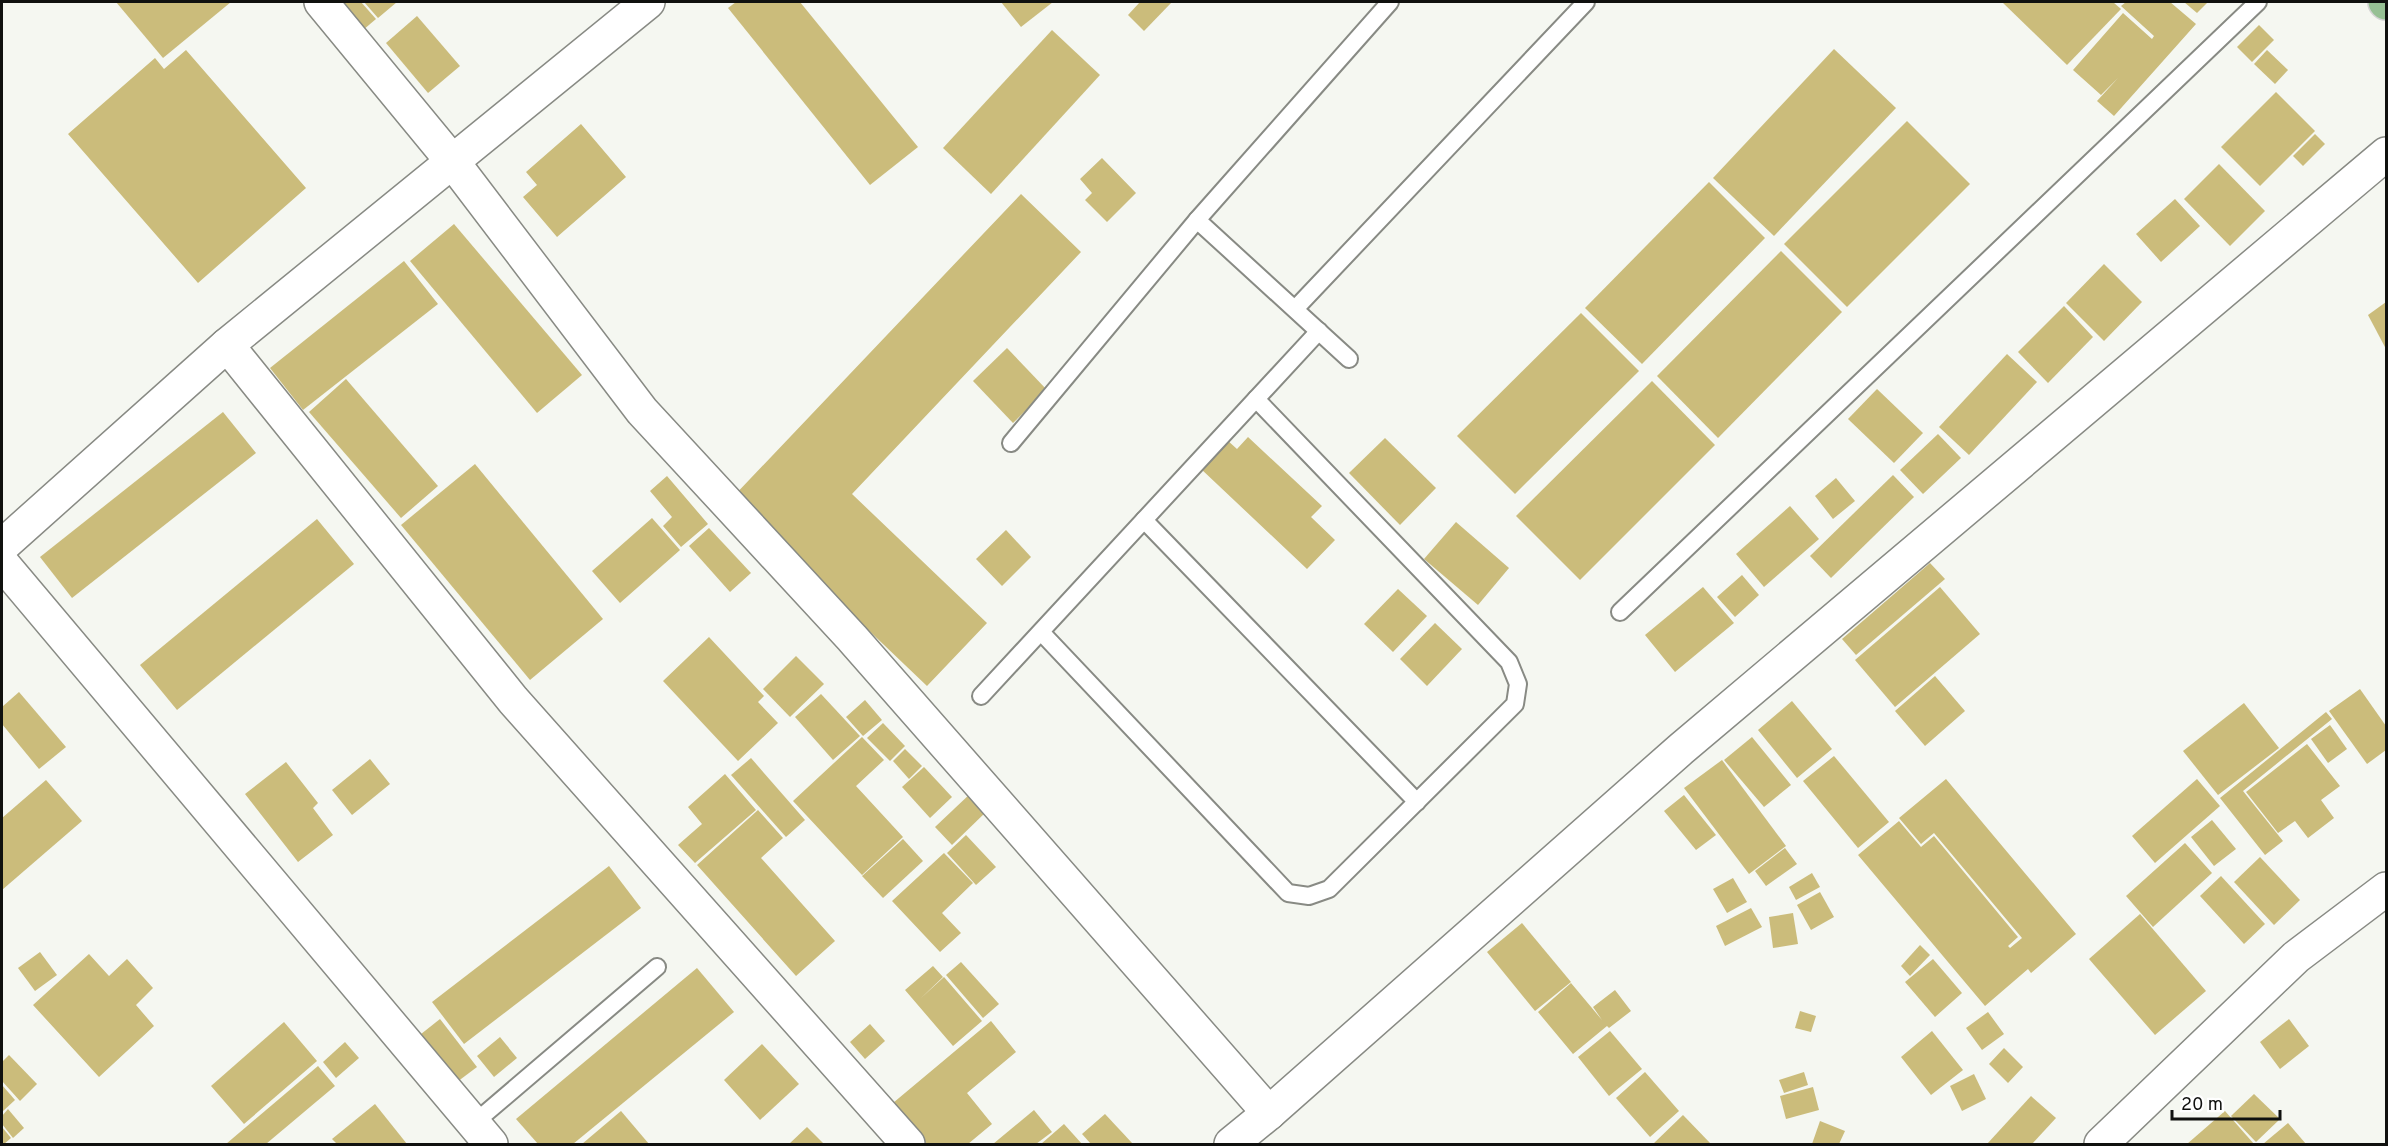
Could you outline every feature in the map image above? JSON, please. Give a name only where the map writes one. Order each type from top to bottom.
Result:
[{"type":"street","points":[[321,2],[452,161],[642,411],[852,638],[1269,1113]]},
{"type":"street","points":[[2,546],[226,345],[648,2]]},
{"type":"street","points":[[1231,1144],[1681,749],[2386,154]]},
{"type":"street","points":[[226,345],[513,700],[908,1144]]},
{"type":"street","points":[[2,563],[482,1134]]},
{"type":"street","points":[[2101,1144],[2296,957],[2386,888]]},
{"type":"lane","points":[[1011,443],[1197,220],[1390,2]]},
{"type":"lane","points":[[1296,309],[1586,2]]},
{"type":"lane","points":[[1620,612],[2258,2]]},
{"type":"lane","points":[[1197,220],[1349,359]]},
{"type":"lane","points":[[981,696],[1319,331]]},
{"type":"lane","points":[[1041,632],[1288,893],[1309,896],[1329,889],[1515,704],[1518,684],[1509,662],[1256,399]]},
{"type":"lane","points":[[1144,520],[1417,802]]},
{"type":"lane","points":[[482,1134],[657,967]]},
{"type":"building","points":[[116,2],[231,2],[163,58]]},
{"type":"building","points":[[339,2],[361,2],[376,19],[363,30]]},
{"type":"building","points":[[364,2],[397,2],[378,18]]},
{"type":"building","points":[[736,2],[800,2],[918,147],[870,185],[728,8]]},
{"type":"building","points":[[1001,2],[1053,2],[1021,27]]},
{"type":"building","points":[[1140,2],[1172,2],[1144,31],[1128,15]]},
{"type":"building","points":[[2002,2],[2113,2],[2121,9],[2067,65]]},
{"type":"building","points":[[2126,2],[2170,2],[2196,24],[2114,116],[2097,101],[2118,78],[2101,95],[2073,70],[2123,13],[2152,39],[2154,36],[2121,6]]},
{"type":"building","points":[[2184,2],[2208,2],[2197,13]]},
{"type":"building","points":[[417,16],[460,66],[428,93],[386,43]]},
{"type":"building","points":[[2259,25],[2274,40],[2252,62],[2237,47]]},
{"type":"building","points":[[1052,30],[1100,75],[991,194],[943,148]]},
{"type":"building","points":[[1834,49],[1896,108],[1774,236],[1713,178]]},
{"type":"building","points":[[186,50],[306,188],[198,283],[68,134],[155,58],[164,69]]},
{"type":"building","points":[[2267,50],[2288,70],[2275,84],[2254,64]]},
{"type":"building","points":[[2276,92],[2315,131],[2260,186],[2221,147]]},
{"type":"building","points":[[1907,121],[1970,184],[1847,307],[1784,244]]},
{"type":"building","points":[[581,124],[626,177],[557,237],[523,197],[537,185],[526,172]]},
{"type":"building","points":[[2315,134],[2325,144],[2303,166],[2293,156]]},
{"type":"building","points":[[1102,158],[1136,193],[1107,222],[1085,200],[1092,193],[1080,179]]},
{"type":"building","points":[[2219,164],[2265,211],[2230,246],[2184,199]]},
{"type":"building","points":[[1709,182],[1765,238],[1642,364],[1585,308]]},
{"type":"building","points":[[1021,194],[1081,252],[852,494],[987,623],[927,686],[731,499]]},
{"type":"building","points":[[2175,199],[2200,226],[2161,262],[2136,234]]},
{"type":"building","points":[[454,224],[582,375],[537,413],[410,261]]},
{"type":"building","points":[[1781,251],[1842,312],[1718,438],[1657,376]]},
{"type":"building","points":[[404,261],[438,304],[303,410],[270,368]]},
{"type":"building","points":[[2104,264],[2142,302],[2104,341],[2066,303]]},
{"type":"building","points":[[2386,302],[2386,349],[2368,315]]},
{"type":"building","points":[[2064,306],[2093,337],[2048,383],[2018,352]]},
{"type":"building","points":[[1581,313],[1639,371],[1515,494],[1457,436]]},
{"type":"building","points":[[1007,348],[1047,390],[1013,423],[973,381]]},
{"type":"building","points":[[2007,354],[2037,382],[1969,455],[1939,427]]},
{"type":"building","points":[[346,379],[438,486],[401,518],[309,412]]},
{"type":"building","points":[[1652,381],[1715,445],[1580,580],[1516,516]]},
{"type":"building","points":[[1877,389],[1923,433],[1894,463],[1848,419]]},
{"type":"building","points":[[223,412],[256,453],[72,598],[40,557]]},
{"type":"building","points":[[1938,434],[1961,458],[1923,494],[1900,470]]},
{"type":"building","points":[[1248,437],[1322,506],[1311,517],[1335,540],[1307,569],[1200,468],[1227,440],[1237,449]]},
{"type":"building","points":[[1385,438],[1436,488],[1400,525],[1349,473]]},
{"type":"building","points":[[475,464],[603,619],[530,680],[401,525]]},
{"type":"building","points":[[1893,475],[1914,497],[1831,578],[1810,556]]},
{"type":"building","points":[[667,476],[708,524],[681,547],[663,526],[672,517],[650,491]]},
{"type":"building","points":[[1836,478],[1855,501],[1833,519],[1815,496]]},
{"type":"building","points":[[1790,506],[1819,539],[1764,587],[1736,554]]},
{"type":"building","points":[[652,518],[680,550],[620,603],[592,571]]},
{"type":"building","points":[[317,519],[354,564],[177,710],[140,665]]},
{"type":"building","points":[[1456,522],[1509,568],[1478,605],[1424,559]]},
{"type":"building","points":[[709,528],[751,573],[730,592],[689,546]]},
{"type":"building","points":[[1006,530],[1031,557],[1002,586],[976,559]]},
{"type":"building","points":[[1930,563],[1945,579],[1856,655],[1842,639]]},
{"type":"building","points":[[1742,575],[1759,595],[1735,617],[1717,597]]},
{"type":"building","points":[[1703,587],[1734,623],[1675,672],[1645,635]]},
{"type":"building","points":[[1940,587],[1980,634],[1895,707],[1855,660]]},
{"type":"building","points":[[1398,589],[1427,616],[1393,652],[1364,624]]},
{"type":"building","points":[[1435,623],[1462,649],[1427,686],[1400,659]]},
{"type":"building","points":[[709,637],[764,696],[758,702],[778,723],[738,761],[663,681]]},
{"type":"building","points":[[796,656],[824,684],[790,717],[763,689]]},
{"type":"building","points":[[1935,676],[1965,711],[1925,746],[1895,711]]},
{"type":"building","points":[[2360,689],[2386,726],[2386,750],[2367,764],[2329,711]]},
{"type":"building","points":[[19,692],[66,747],[39,769],[2,724],[2,707]]},
{"type":"building","points":[[821,694],[860,736],[833,760],[795,717]]},
{"type":"building","points":[[865,700],[882,720],[863,736],[846,717]]},
{"type":"building","points":[[1792,701],[1832,749],[1797,778],[1758,730]]},
{"type":"building","points":[[2244,703],[2279,748],[2218,795],[2183,751]]},
{"type":"building","points":[[2326,712],[2332,719],[2243,791],[2283,841],[2265,855],[2220,798]]},
{"type":"building","points":[[883,723],[905,746],[890,761],[867,738]]},
{"type":"building","points":[[2330,725],[2347,749],[2328,763],[2311,739]]},
{"type":"building","points":[[862,737],[884,760],[856,786],[903,837],[862,875],[793,801]]},
{"type":"building","points":[[1752,737],[1791,785],[1764,807],[1724,760]]},
{"type":"building","points":[[2307,744],[2340,786],[2321,800],[2334,818],[2308,838],[2295,821],[2278,833],[2246,792]]},
{"type":"building","points":[[905,749],[922,766],[909,779],[893,761]]},
{"type":"building","points":[[1834,756],[1889,822],[1858,848],[1803,781]]},
{"type":"building","points":[[751,758],[805,820],[786,837],[731,775]]},
{"type":"building","points":[[370,759],[390,784],[352,815],[332,790]]},
{"type":"building","points":[[1722,760],[1786,846],[1749,874],[1684,788]]},
{"type":"building","points":[[286,762],[318,803],[313,808],[333,835],[298,862],[245,794]]},
{"type":"building","points":[[924,767],[952,797],[930,818],[902,787]]},
{"type":"building","points":[[725,774],[756,810],[695,863],[678,845],[702,824],[688,807]]},
{"type":"building","points":[[1946,779],[2076,934],[2031,973],[2028,969],[1985,1006],[1858,855],[1899,821],[1921,847],[1934,836],[2018,937],[2008,946],[2010,948],[2022,938],[1934,833],[1921,844],[1899,818]]},
{"type":"building","points":[[2197,779],[2220,806],[2155,863],[2132,836]]},
{"type":"building","points":[[46,780],[82,821],[2,890],[2,818]]},
{"type":"building","points":[[972,792],[988,810],[952,845],[935,827]]},
{"type":"building","points":[[1684,795],[1716,835],[1696,850],[1664,811]]},
{"type":"building","points":[[758,810],[783,838],[761,858],[835,941],[796,976],[697,865]]},
{"type":"building","points":[[2212,820],[2236,849],[2214,866],[2191,837]]},
{"type":"building","points":[[966,835],[996,867],[976,885],[947,853]]},
{"type":"building","points":[[903,839],[923,861],[883,898],[862,876]]},
{"type":"building","points":[[2185,843],[2212,873],[2153,927],[2126,896]]},
{"type":"building","points":[[1785,848],[1797,864],[1766,886],[1755,871]]},
{"type":"building","points":[[944,853],[973,883],[942,913],[961,933],[940,952],[892,901]]},
{"type":"building","points":[[2260,857],[2300,900],[2274,925],[2234,882]]},
{"type":"building","points":[[609,866],[641,908],[464,1044],[432,1002]]},
{"type":"building","points":[[1812,873],[1820,887],[1796,900],[1789,887]]},
{"type":"building","points":[[2221,876],[2265,924],[2244,944],[2200,896]]},
{"type":"building","points":[[1733,878],[1747,902],[1727,913],[1713,889]]},
{"type":"building","points":[[1820,892],[1834,917],[1811,930],[1797,905]]},
{"type":"building","points":[[1751,908],[1762,927],[1725,946],[1716,926]]},
{"type":"building","points":[[1793,913],[1798,944],[1773,948],[1769,917]]},
{"type":"building","points":[[2140,914],[2206,991],[2155,1035],[2089,959]]},
{"type":"building","points":[[1522,923],[1571,982],[1535,1011],[1487,952]]},
{"type":"building","points":[[1920,945],[1930,955],[1910,976],[1901,966]]},
{"type":"building","points":[[40,952],[57,975],[35,991],[18,968]]},
{"type":"building","points":[[89,954],[109,976],[127,959],[153,988],[136,1005],[154,1026],[99,1077],[33,1005]]},
{"type":"building","points":[[1933,959],[1962,993],[1935,1017],[1905,982]]},
{"type":"building","points":[[961,962],[999,1004],[983,1018],[946,975]]},
{"type":"building","points":[[933,966],[943,977],[920,999],[944,977],[982,1021],[953,1046],[905,990]]},
{"type":"building","points":[[697,968],[734,1012],[573,1144],[538,1144],[516,1119]]},
{"type":"building","points":[[1571,983],[1602,1020],[1593,1007],[1615,990],[1631,1011],[1609,1028],[1607,1026],[1573,1054],[1538,1012]]},
{"type":"building","points":[[1800,1011],[1816,1016],[1811,1032],[1795,1028]]},
{"type":"building","points":[[1988,1012],[2004,1034],[1982,1050],[1966,1028]]},
{"type":"building","points":[[440,1019],[477,1067],[453,1085],[416,1038]]},
{"type":"building","points":[[2289,1019],[2309,1046],[2280,1069],[2260,1042]]},
{"type":"building","points":[[991,1021],[1016,1052],[967,1093],[992,1124],[968,1144],[927,1144],[893,1103]]},
{"type":"building","points":[[284,1022],[317,1061],[244,1124],[211,1086]]},
{"type":"building","points":[[870,1024],[885,1041],[865,1059],[850,1042]]},
{"type":"building","points":[[1610,1031],[1642,1069],[1609,1096],[1578,1057]]},
{"type":"building","points":[[1932,1031],[1963,1070],[1931,1095],[1901,1057]]},
{"type":"building","points":[[500,1037],[517,1058],[494,1077],[477,1056]]},
{"type":"building","points":[[345,1042],[359,1058],[336,1078],[323,1062]]},
{"type":"building","points":[[762,1044],[799,1084],[760,1120],[724,1080]]},
{"type":"building","points":[[2004,1048],[2023,1067],[2008,1083],[1989,1064]]},
{"type":"building","points":[[9,1055],[37,1084],[20,1101],[2,1081],[2,1062]]},
{"type":"building","points":[[318,1066],[335,1086],[266,1144],[226,1144]]},
{"type":"building","points":[[1645,1072],[1679,1111],[1650,1137],[1616,1098]]},
{"type":"building","points":[[1804,1072],[1808,1085],[1784,1093],[1779,1080]]},
{"type":"building","points":[[1974,1074],[1986,1099],[1962,1111],[1950,1086]]},
{"type":"building","points":[[2,1085],[15,1100],[2,1112]]},
{"type":"building","points":[[1813,1087],[1819,1110],[1786,1119],[1780,1096]]},
{"type":"building","points":[[2254,1094],[2280,1119],[2256,1142],[2231,1116]]},
{"type":"building","points":[[2031,1096],[2056,1118],[2032,1144],[1987,1144]]},
{"type":"building","points":[[375,1104],[407,1144],[337,1144],[332,1139]]},
{"type":"building","points":[[8,1109],[24,1128],[13,1138],[2,1124],[2,1116]]},
{"type":"building","points":[[1034,1110],[1052,1132],[1036,1144],[993,1144]]},
{"type":"building","points":[[621,1111],[649,1144],[582,1144]]},
{"type":"building","points":[[2225,1111],[2254,1144],[2187,1144]]},
{"type":"building","points":[[1105,1114],[1133,1144],[1091,1144],[1082,1134]]},
{"type":"building","points":[[1683,1115],[1711,1144],[1653,1144]]},
{"type":"building","points":[[1820,1121],[1845,1131],[1839,1144],[1812,1144]]},
{"type":"building","points":[[2288,1123],[2306,1144],[2263,1144]]},
{"type":"building","points":[[1064,1124],[1082,1144],[1041,1144]]},
{"type":"building","points":[[2,1127],[11,1138],[4,1144],[2,1144]]},
{"type":"building","points":[[807,1127],[824,1144],[789,1144]]}]
